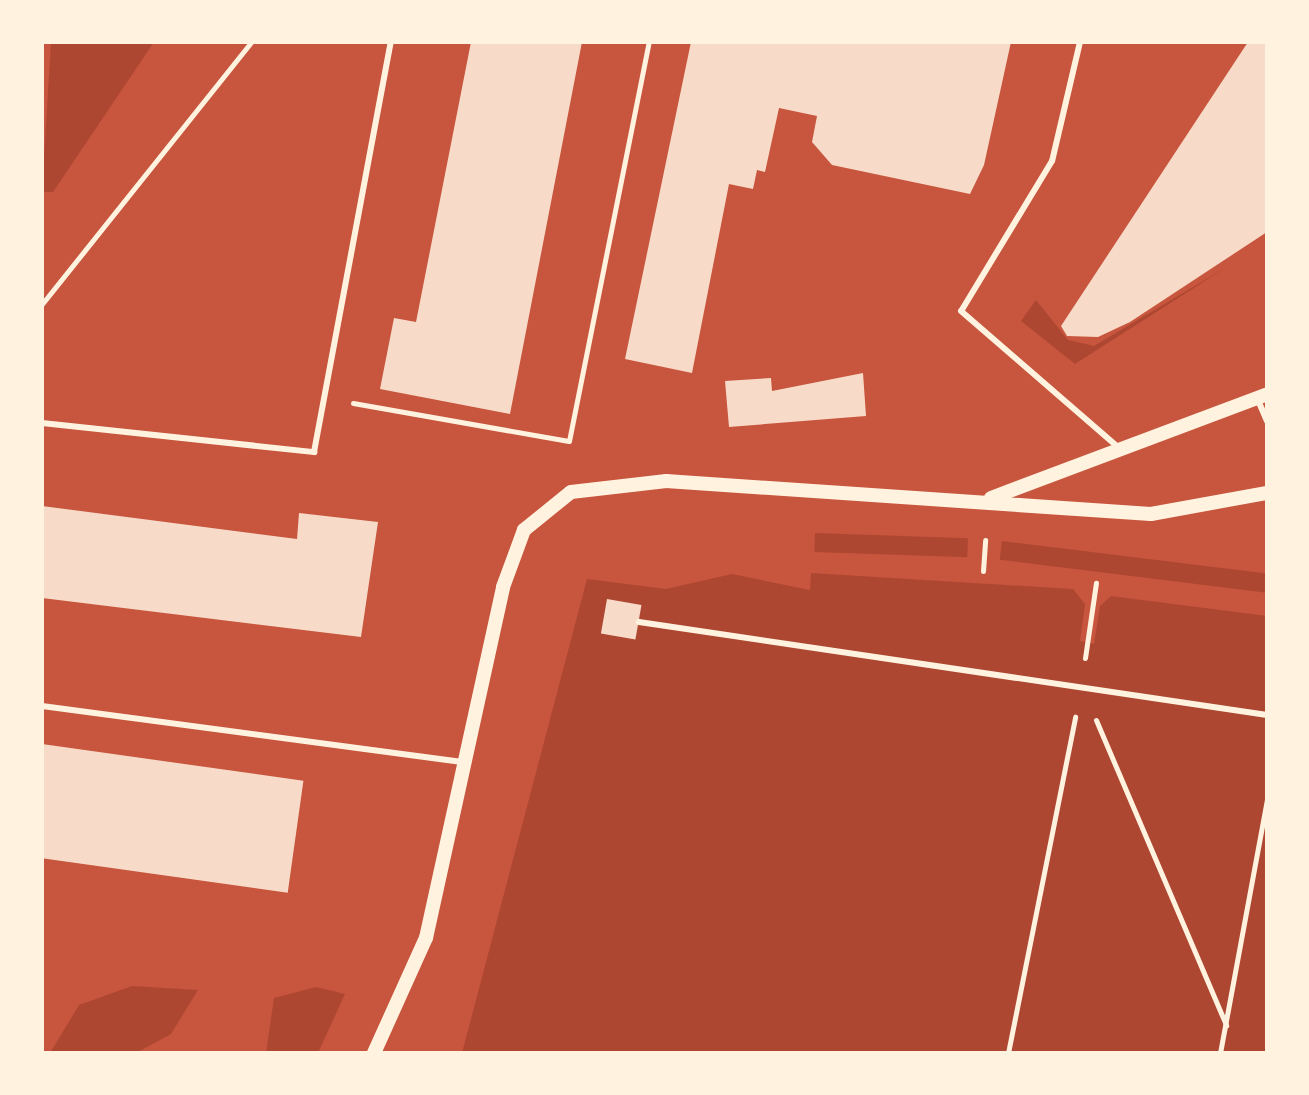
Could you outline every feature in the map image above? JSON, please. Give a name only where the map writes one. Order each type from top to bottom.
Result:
[{"type":"street","points":[[987,499],[1124,452],[1262,397]]},
{"type":"street","points":[[374,1053],[426,938],[503,587],[524,530],[571,492],[666,481],[987,499],[1151,514],[1267,493]]},
{"type":"lane","points":[[42,423],[314,452],[391,42]]},
{"type":"lane","points":[[1080,42],[1052,161],[961,311],[1124,452]]},
{"type":"lane","points":[[1262,397],[1267,421]]},
{"type":"lane","points":[[639,622],[1081,685],[1267,715]]},
{"type":"lane","points":[[42,706],[464,762]]},
{"type":"path","points":[[42,304],[251,42]]},
{"type":"path","points":[[324,398],[569,441],[649,42]]},
{"type":"path","points":[[983,571],[985,540]]},
{"type":"path","points":[[1008,1053],[1081,685],[1096,583]]},
{"type":"path","points":[[1081,685],[1226,1025]]},
{"type":"path","points":[[1220,1053],[1267,799]]},
{"type":"shaded area","points":[[51,42],[154,42],[53,192],[42,192]]},
{"type":"shaded area","points":[[1225,268],[1075,364],[1021,321],[1036,300],[1068,340],[1094,346]]},
{"type":"shaded area","points":[[815,533],[968,538],[967,557],[814,552]]},
{"type":"shaded area","points":[[1002,541],[1267,574],[1265,592],[1000,560]]},
{"type":"shaded area","points":[[811,573],[1073,589],[1085,604],[1080,641],[1094,644],[1100,606],[1111,596],[1267,616],[1267,1053],[462,1053],[587,579],[666,589],[732,574],[810,590]]},
{"type":"shaded area","points":[[132,986],[198,990],[171,1034],[136,1053],[50,1053],[79,1005]]},
{"type":"shaded area","points":[[316,987],[345,994],[318,1053],[266,1053],[274,998]]},
{"type":"building","points":[[471,42],[582,42],[510,414],[380,389],[394,318],[416,322]]},
{"type":"building","points":[[691,42],[1011,42],[984,165],[970,194],[832,165],[812,142],[817,116],[779,108],[765,172],[757,170],[753,189],[729,184],[692,373],[625,359]]},
{"type":"building","points":[[1248,42],[1267,42],[1267,232],[1130,322],[1098,337],[1067,336],[1061,326]]},
{"type":"building","points":[[863,373],[866,416],[729,427],[725,381],[771,378],[772,391]]},
{"type":"building","points":[[42,506],[297,539],[299,513],[378,522],[361,637],[42,598]]},
{"type":"building","points":[[607,599],[641,605],[635,640],[601,633]]},
{"type":"building","points":[[42,744],[303,781],[288,893],[42,858]]}]
